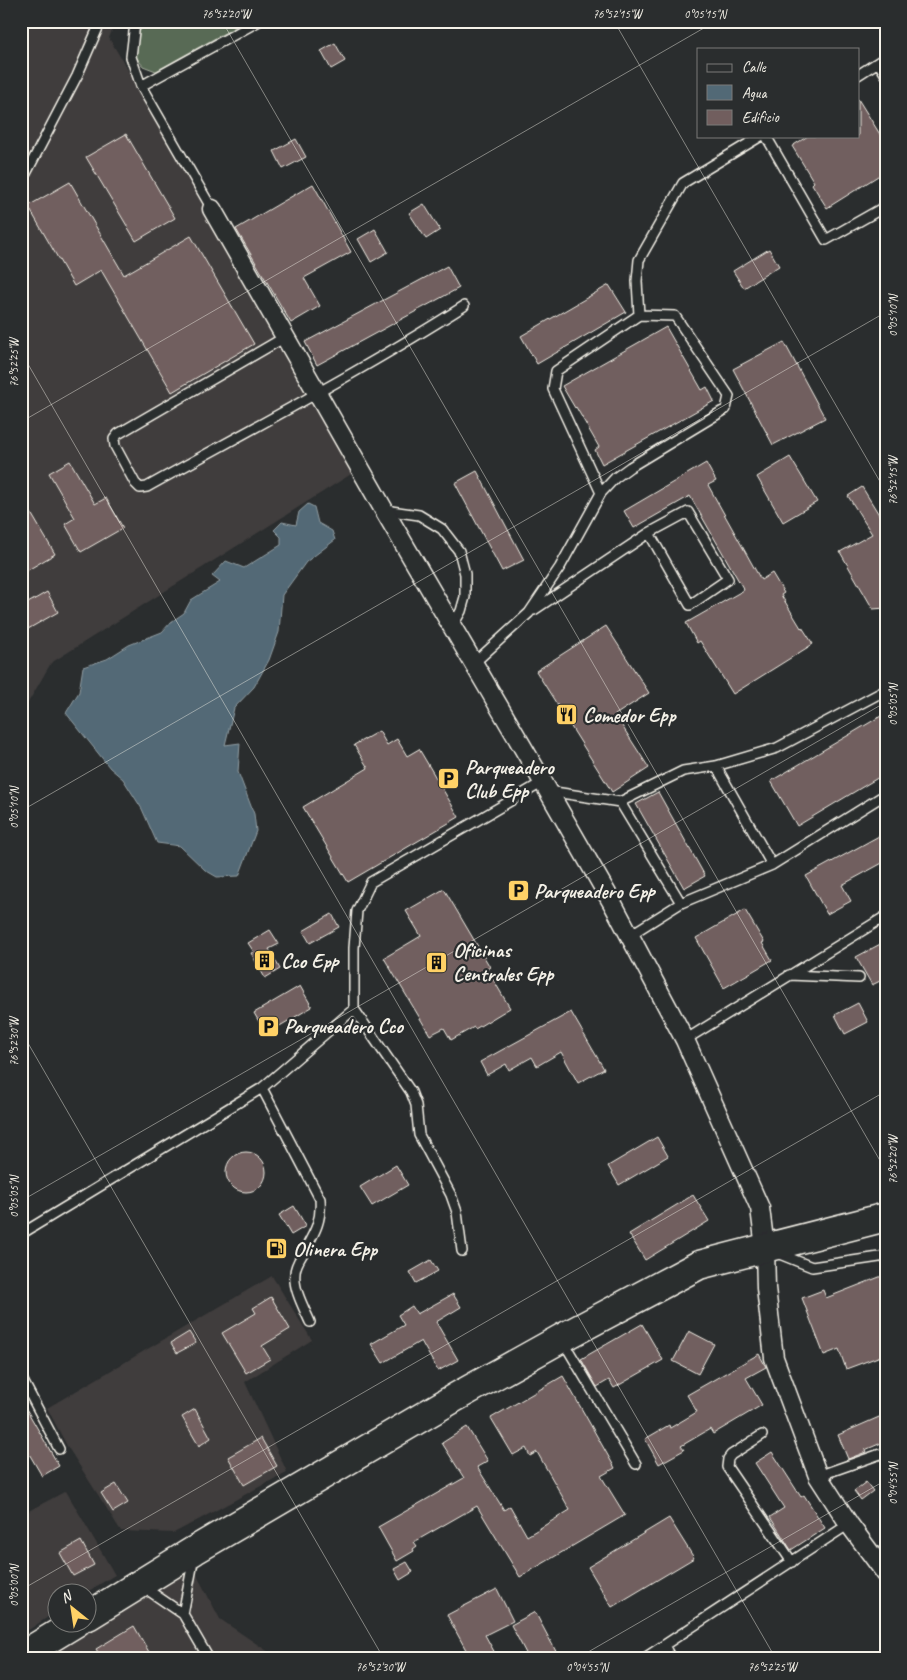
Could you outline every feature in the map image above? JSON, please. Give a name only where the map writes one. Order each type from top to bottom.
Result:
[{"type":"highway","points":[[98,1610],[195,1550],[456,1397],[700,1265],[886,1217]]},
{"type":"highway","points":[[21,1656],[61,1632]]},
{"type":"street","points":[[212,209],[630,935],[685,1040],[760,1208],[774,1358],[818,1476],[849,1524],[886,1574]]},
{"type":"lane","points":[[21,183],[76,76],[101,21]]},
{"type":"lane","points":[[136,21],[131,58],[141,86],[212,209]]},
{"type":"lane","points":[[141,86],[259,21]]},
{"type":"lane","points":[[860,74],[882,60],[886,75]]},
{"type":"lane","points":[[639,315],[637,281],[639,260],[683,183],[758,138]]},
{"type":"lane","points":[[767,138],[826,240],[886,206]]},
{"type":"lane","points":[[285,337],[118,434],[114,439],[115,446],[135,483],[140,488],[147,487],[317,393],[425,331],[464,306]]},
{"type":"lane","points":[[529,613],[560,567],[601,493],[615,478],[726,409],[729,396],[675,316],[639,315],[556,371],[553,389],[601,493]]},
{"type":"lane","points":[[384,510],[419,514],[442,529],[459,551],[466,574],[465,597],[461,611],[452,628]]},
{"type":"lane","points":[[473,664],[529,613],[649,533],[688,512],[728,579],[690,605],[649,533]]},
{"type":"lane","points":[[462,1251],[457,1212],[451,1195],[419,1135],[416,1105],[411,1092],[354,1009],[354,948],[357,910],[371,882],[545,786],[620,802],[683,771],[716,766],[777,748],[886,690]]},
{"type":"lane","points":[[716,766],[772,865]]},
{"type":"lane","points":[[630,935],[681,903],[772,865],[886,794]]},
{"type":"lane","points":[[620,802],[681,903]]},
{"type":"lane","points":[[685,1040],[886,916]]},
{"type":"lane","points":[[788,975],[859,978]]},
{"type":"lane","points":[[21,1234],[262,1088],[354,1009]]},
{"type":"lane","points":[[262,1088],[320,1200],[321,1212],[319,1222],[294,1273],[297,1290],[310,1322]]},
{"type":"lane","points":[[765,1248],[812,1267],[886,1256]]},
{"type":"lane","points":[[562,1338],[636,1464]]},
{"type":"lane","points":[[21,1377],[59,1449]]},
{"type":"lane","points":[[762,1435],[731,1455],[728,1459],[727,1467],[792,1562]]},
{"type":"lane","points":[[818,1476],[886,1452]]},
{"type":"lane","points":[[643,1659],[849,1524]]},
{"type":"lane","points":[[183,1614],[195,1550]]},
{"type":"lane","points":[[140,1585],[183,1614],[209,1659]]},
{"type":"lane","points":[[664,1645],[671,1659]]},
{"type":"shaded area","points":[[21,21],[116,21],[109,38],[364,466],[51,663],[21,715]]},
{"type":"shaded area","points":[[272,1276],[312,1340],[245,1382],[287,1472],[174,1533],[121,1531],[67,1446],[47,1408]]},
{"type":"shaded area","points":[[66,1491],[115,1575],[98,1585],[98,1582],[48,1582],[48,1617],[21,1635],[21,1515]]},
{"type":"shaded area","points":[[192,1566],[220,1619],[279,1659],[37,1659],[82,1632],[98,1632],[98,1622]]},
{"type":"green space","points":[[153,21],[246,21],[156,71],[143,66],[136,57],[135,46],[140,30]]},
{"type":"water","points":[[308,504],[314,507],[318,523],[332,531],[335,540],[306,562],[282,595],[279,632],[269,660],[254,687],[234,708],[225,745],[240,743],[238,772],[254,814],[256,831],[239,876],[217,877],[205,870],[180,846],[157,843],[142,809],[123,779],[110,768],[66,713],[79,692],[83,667],[107,659],[129,645],[162,632],[171,622],[184,613],[191,600],[220,582],[212,576],[226,561],[244,568],[281,545],[281,537],[274,530],[282,522],[296,525],[299,512]]},
{"type":"building","points":[[335,43],[345,61],[331,69],[321,51]]},
{"type":"building","points":[[860,102],[886,144],[886,171],[827,208],[792,146],[805,138],[860,138]]},
{"type":"building","points":[[126,134],[175,218],[136,241],[86,157]]},
{"type":"building","points":[[296,139],[306,157],[283,169],[274,151]]},
{"type":"building","points":[[70,182],[124,275],[191,236],[254,344],[172,392],[101,270],[74,286],[28,206]]},
{"type":"building","points":[[313,184],[351,252],[304,278],[320,306],[291,323],[236,229]]},
{"type":"building","points":[[424,204],[440,230],[426,239],[409,213]]},
{"type":"building","points":[[375,229],[388,252],[371,262],[358,239]]},
{"type":"building","points":[[769,249],[779,266],[744,288],[733,271]]},
{"type":"building","points":[[447,266],[459,288],[317,365],[305,342]]},
{"type":"building","points":[[609,285],[626,312],[537,364],[521,336]]},
{"type":"building","points":[[666,327],[702,390],[707,387],[714,401],[602,464],[595,450],[599,447],[562,386]]},
{"type":"building","points":[[784,342],[825,418],[773,445],[733,369]]},
{"type":"building","points":[[790,457],[817,502],[783,522],[757,477]]},
{"type":"building","points":[[70,461],[95,504],[106,498],[123,528],[81,552],[65,524],[75,518],[49,473]]},
{"type":"building","points":[[706,463],[716,481],[708,485],[761,580],[772,573],[784,593],[781,595],[813,644],[733,694],[700,641],[697,643],[686,623],[744,590],[690,496],[634,528],[624,511]]},
{"type":"building","points":[[477,471],[524,560],[502,571],[455,483]]},
{"type":"building","points":[[862,487],[886,526],[886,608],[873,609],[840,552],[872,534],[848,496]]},
{"type":"building","points":[[21,496],[55,554],[21,574]]},
{"type":"building","points":[[47,592],[58,612],[28,629],[21,618],[21,607]]},
{"type":"building","points":[[606,626],[649,693],[615,715],[649,768],[612,792],[536,671]]},
{"type":"building","points":[[886,713],[886,773],[797,826],[771,781]]},
{"type":"building","points":[[379,731],[387,745],[397,739],[407,756],[419,749],[459,817],[348,882],[303,807],[368,768],[354,745]]},
{"type":"building","points":[[658,792],[705,876],[684,888],[636,804]]},
{"type":"building","points":[[879,836],[886,847],[886,861],[842,885],[851,901],[827,914],[806,876]]},
{"type":"building","name":"Oficinas Centrales Epp","points":[[444,889],[490,967],[487,969],[510,1008],[475,1029],[474,1027],[451,1040],[444,1028],[430,1035],[384,958],[421,936],[406,911]]},
{"type":"building","points":[[745,910],[764,942],[762,943],[772,960],[724,988],[696,938]]},
{"type":"building","points":[[332,914],[339,927],[310,943],[303,931]]},
{"type":"building","name":"Cco Epp","points":[[270,930],[279,944],[269,949],[280,969],[265,978],[251,953],[254,952],[248,943]]},
{"type":"building","points":[[886,941],[886,978],[872,985],[856,957]]},
{"type":"building","points":[[300,986],[312,1007],[266,1034],[254,1013]]},
{"type":"building","points":[[858,1003],[868,1022],[845,1034],[835,1015]]},
{"type":"building","points":[[571,1012],[604,1069],[578,1083],[561,1052],[537,1066],[532,1057],[509,1070],[506,1064],[487,1075],[480,1062]]},
{"type":"building","points":[[657,1137],[668,1156],[619,1185],[608,1166]]},
{"type":"building","points":[[246,1152],[260,1158],[266,1172],[260,1186],[246,1192],[232,1186],[226,1172],[232,1158]]},
{"type":"building","points":[[396,1165],[408,1185],[372,1206],[360,1187]]},
{"type":"building","points":[[693,1195],[709,1221],[645,1260],[629,1234]]},
{"type":"building","points":[[294,1206],[306,1226],[291,1235],[279,1215]]},
{"type":"building","points":[[431,1260],[438,1271],[416,1283],[410,1272]]},
{"type":"building","points":[[882,1276],[886,1285],[886,1354],[846,1369],[839,1349],[824,1355],[802,1298],[823,1290],[826,1298]]},
{"type":"building","points":[[453,1294],[461,1307],[436,1322],[458,1360],[438,1371],[421,1341],[383,1363],[371,1344],[404,1325],[398,1315],[412,1306],[417,1314]]},
{"type":"building","points":[[271,1297],[290,1329],[262,1346],[270,1359],[246,1373],[222,1333],[256,1313],[253,1308]]},
{"type":"building","points":[[642,1324],[663,1360],[614,1388],[609,1380],[597,1387],[581,1359]]},
{"type":"building","points":[[689,1331],[714,1344],[698,1374],[673,1361]]},
{"type":"building","points":[[189,1332],[196,1343],[177,1353],[171,1343]]},
{"type":"building","points":[[759,1354],[766,1367],[746,1378],[762,1405],[713,1434],[710,1429],[681,1446],[684,1450],[659,1464],[645,1439],[669,1425],[670,1428],[697,1412],[687,1395]]},
{"type":"building","points":[[563,1376],[615,1468],[601,1476],[625,1515],[520,1577],[477,1506],[414,1542],[417,1546],[413,1549],[414,1551],[397,1561],[378,1527],[464,1478],[442,1443],[467,1427],[488,1461],[477,1467],[504,1510],[510,1506],[527,1536],[570,1510],[537,1452],[530,1456],[526,1448],[513,1455],[491,1418]]},
{"type":"building","points":[[21,1400],[59,1466],[42,1476],[21,1440]]},
{"type":"building","points":[[195,1409],[211,1438],[199,1446],[182,1417]]},
{"type":"building","points":[[886,1414],[886,1441],[848,1459],[838,1435]]},
{"type":"building","points":[[261,1438],[277,1466],[244,1485],[228,1457]]},
{"type":"building","points":[[772,1452],[801,1497],[804,1495],[825,1528],[791,1550],[770,1517],[784,1508],[755,1463]]},
{"type":"building","points":[[866,1482],[873,1491],[861,1500],[854,1491]]},
{"type":"building","points":[[116,1484],[128,1503],[113,1512],[101,1493]]},
{"type":"building","points":[[669,1518],[694,1558],[612,1607],[588,1567]]},
{"type":"building","points":[[81,1541],[94,1565],[73,1576],[60,1553]]},
{"type":"building","points":[[407,1562],[413,1572],[400,1580],[394,1569]]},
{"type":"building","points":[[497,1589],[513,1621],[485,1635],[496,1655],[490,1659],[471,1659],[447,1615]]},
{"type":"building","points":[[535,1612],[560,1659],[529,1659],[511,1625]]},
{"type":"building","points":[[134,1626],[153,1659],[102,1659],[96,1649]]},
{"type":"place","name":"Comedor Epp","points":[[567,715]]},
{"type":"place","name":"Parqueadero Club Epp","points":[[449,779]]},
{"type":"place","name":"Parqueadero Epp","points":[[518,891]]},
{"type":"place","name":"Cco Epp","points":[[265,961]]},
{"type":"place","name":"Oficinas Centrales Epp","points":[[437,962]]},
{"type":"place","name":"Parqueadero Cco","points":[[268,1026]]},
{"type":"place","name":"Olinera Epp","points":[[277,1249]]}]
